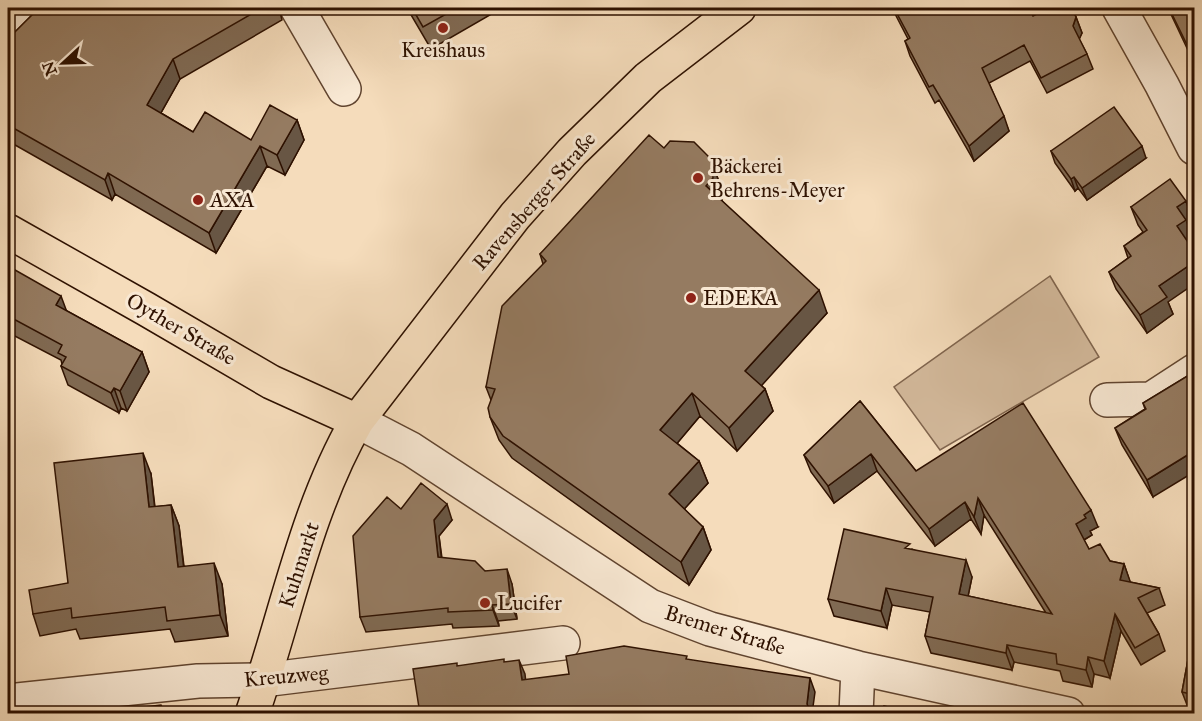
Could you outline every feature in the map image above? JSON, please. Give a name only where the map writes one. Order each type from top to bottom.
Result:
[{"type":"main road","name":"Ravensberger Straße","points":[[357,422],[515,216],[572,152],[648,78],[739,8]]},
{"type":"main road","name":"Oyther Straße","points":[[8,231],[271,382],[357,422]]},
{"type":"main road","name":"Kuhmarkt","points":[[252,714],[310,528],[338,454],[357,422]]},
{"type":"street","points":[[8,40],[39,8]]},
{"type":"street","points":[[297,8],[344,89]]},
{"type":"street","points":[[1119,8],[1194,148]]},
{"type":"street","points":[[1107,400],[1151,399],[1194,371]]},
{"type":"street","name":"Bremer Straße","points":[[357,422],[411,449],[650,606],[710,629],[858,668],[1068,714]]},
{"type":"street","name":"Kreuzweg","points":[[8,701],[198,681],[263,680],[563,643]]},
{"type":"street","points":[[856,714],[858,668]]},
{"type":"shaded area","points":[[1050,276],[1099,357],[940,450],[894,387]]},
{"type":"building","points":[[39,8],[262,8],[173,59],[147,105],[193,132],[205,112],[251,140],[270,105],[297,120],[277,155],[260,146],[209,233],[108,173],[105,180],[8,125],[8,37]]},
{"type":"building","points":[[412,8],[457,8],[423,27]]},
{"type":"building","points":[[894,8],[1029,8],[1033,16],[1049,8],[1071,8],[1076,17],[1073,26],[1087,54],[1041,78],[1024,45],[982,68],[1004,116],[969,146],[933,85],[929,87],[905,41],[910,38]]},
{"type":"building","points":[[1169,8],[1194,8],[1194,59]]},
{"type":"building","points":[[1114,107],[1142,146],[1082,188],[1074,177],[1071,179],[1051,151]]},
{"type":"building","points":[[649,135],[664,148],[670,141],[694,142],[711,159],[713,178],[706,186],[819,290],[745,371],[765,389],[729,428],[692,393],[660,430],[699,461],[669,494],[703,527],[681,562],[503,436],[490,417],[488,408],[495,389],[486,387],[502,306],[546,261],[540,254]]},
{"type":"building","points":[[1170,179],[1186,201],[1177,207],[1186,220],[1177,226],[1194,251],[1194,262],[1159,286],[1167,297],[1140,315],[1109,272],[1131,256],[1124,246],[1147,230],[1131,207]]},
{"type":"building","points":[[8,266],[61,296],[56,305],[142,352],[120,391],[114,388],[111,393],[61,366],[66,357],[58,353],[62,345],[8,316]]},
{"type":"building","points":[[1194,372],[1194,451],[1147,480],[1115,428],[1146,409],[1143,403]]},
{"type":"building","points":[[860,401],[916,471],[1023,403],[1091,510],[1084,515],[1086,518],[1076,524],[1089,549],[1100,544],[1110,561],[1124,564],[1120,580],[1159,588],[1138,598],[1159,634],[1135,648],[1115,614],[1104,661],[1088,657],[1086,670],[1057,664],[1056,654],[1007,645],[1006,653],[925,636],[933,597],[886,588],[881,611],[828,599],[844,529],[910,544],[905,548],[966,560],[959,594],[1052,614],[978,498],[974,517],[965,502],[929,529],[871,454],[828,486],[804,455]]},
{"type":"building","points":[[143,453],[149,507],[171,505],[178,567],[214,563],[220,615],[167,621],[165,607],[72,618],[71,608],[33,614],[29,590],[68,583],[54,463]]},
{"type":"building","points":[[421,483],[447,504],[434,520],[438,557],[475,561],[485,571],[507,569],[511,604],[492,605],[493,610],[448,612],[448,608],[360,617],[353,536],[387,497],[401,509]]},
{"type":"building","points":[[1194,627],[1194,695],[1182,692]]},
{"type":"building","points":[[624,646],[687,656],[686,659],[810,678],[807,704],[811,714],[420,714],[413,669],[457,663],[457,666],[504,659],[504,662],[519,660],[522,680],[569,674],[566,656]]},
{"type":"building","points":[[161,705],[165,714],[92,714],[93,713]]},
{"type":"building","points":[[884,706],[918,714],[882,714]]},
{"type":"place","name":"Kreishaus","points":[[443,28]]},
{"type":"place","name":"Bäckerei Behrens-Meyer","points":[[698,178]]},
{"type":"place","name":"AXA","points":[[198,200]]},
{"type":"place","name":"EDEKA","points":[[691,298]]},
{"type":"place","name":"Lucifer","points":[[485,603]]}]
